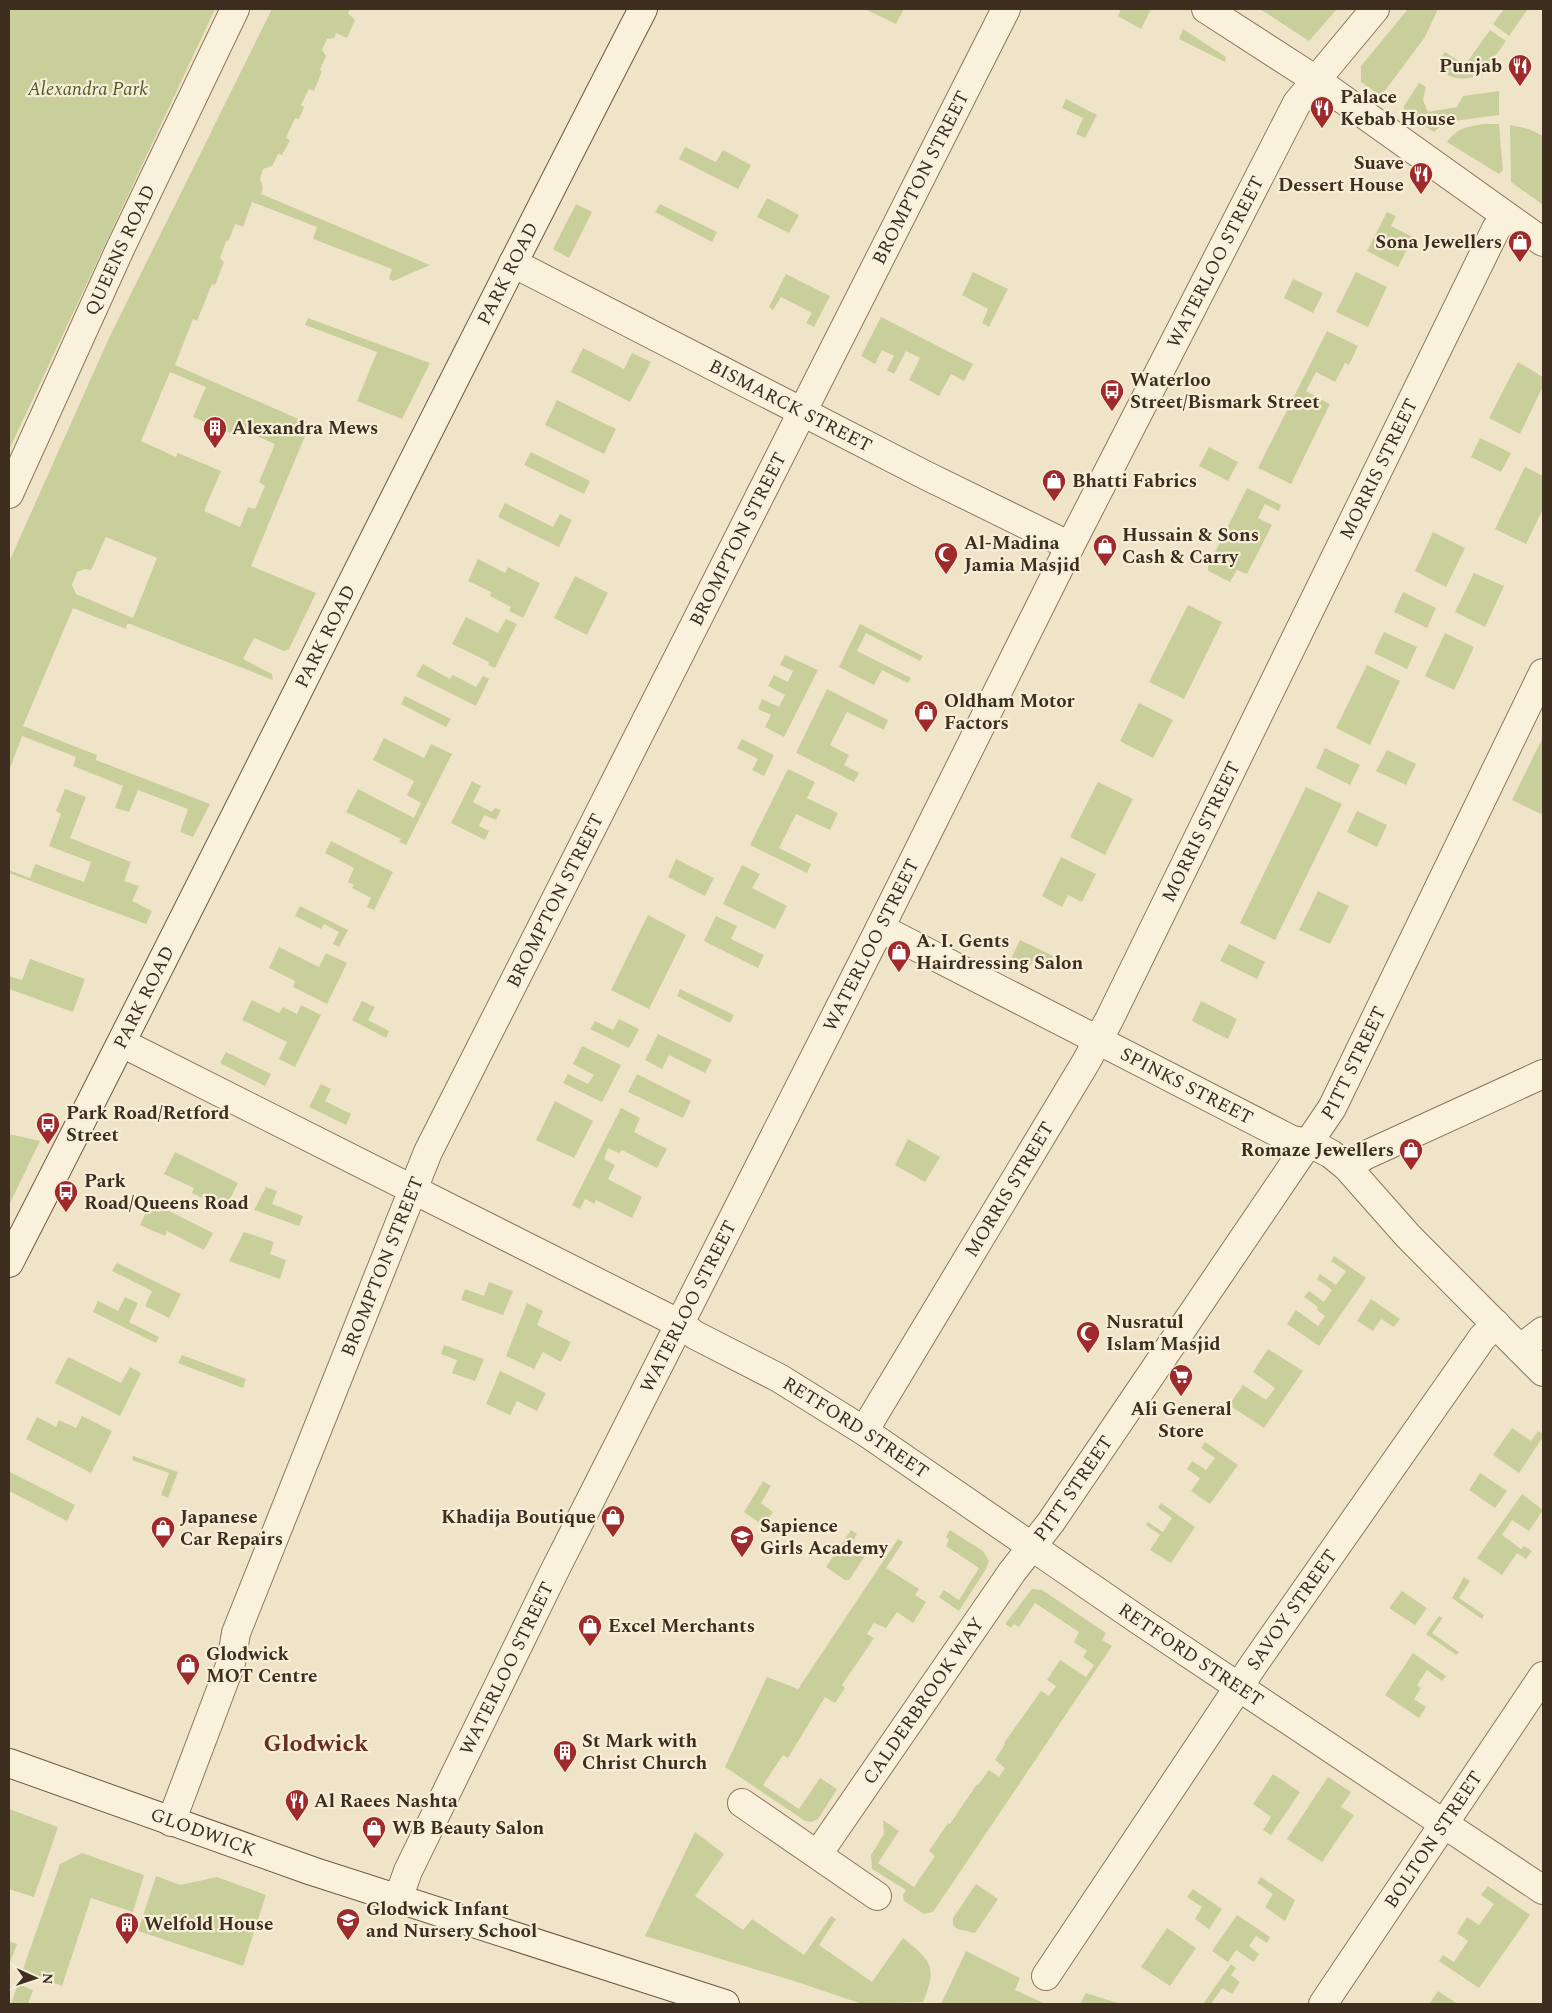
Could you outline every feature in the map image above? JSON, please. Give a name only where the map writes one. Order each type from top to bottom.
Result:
[{"type":"street","name":"QUEENS ROAD","points":[[9,494],[112,267],[236,9]]},
{"type":"street","name":"PARK ROAD","points":[[9,1263],[122,1043],[513,263],[643,9]]},
{"type":"street","name":"BROMPTON STREET","points":[[171,1822],[231,1663],[236,1633],[411,1189],[428,1152],[1006,9]]},
{"type":"street","points":[[1206,9],[1316,80],[1543,242]]},
{"type":"street","name":"WATERLOO STREET","points":[[398,1900],[408,1871],[554,1572],[880,928],[1070,546],[1297,103],[1375,9]]},
{"type":"street","name":"MORRIS STREET","points":[[864,1431],[1097,1041],[1496,229],[1506,216]]},
{"type":"street","name":"BISMARCK STREET","points":[[513,263],[802,410],[925,475],[1070,546]]},
{"type":"street","name":"PITT STREET","points":[[1031,1547],[1056,1514],[1332,1108],[1543,673]]},
{"type":"street","name":"SPINKS STREET","points":[[880,928],[1292,1140],[1310,1143],[1331,1154],[1347,1167],[1408,1236],[1543,1372]]},
{"type":"street","name":"RETFORD STREET","points":[[122,1043],[680,1324],[696,1335],[779,1378],[864,1431],[1031,1547],[1543,1890]]},
{"type":"street","points":[[1347,1167],[1366,1155],[1543,1074]]},
{"type":"street","name":"SAVOY STREET","points":[[1046,1976],[1239,1686],[1482,1338],[1496,1324]]},
{"type":"street","points":[[1520,1349],[1543,1331]]},
{"type":"street","name":"CALDERBROOK WAY","points":[[818,1854],[1031,1547]]},
{"type":"street","name":"BOLTON STREET","points":[[1323,2004],[1543,1676]]},
{"type":"street","name":"GLODWICK","points":[[9,1762],[171,1822],[398,1900],[725,2004]]},
{"type":"street","points":[[742,1802],[877,1896]]},
{"type":"green space","name":"Alexandra Park","points":[[9,9],[215,9],[9,450]]},
{"type":"green space","points":[[272,9],[350,9],[348,13],[355,20],[347,38],[336,33],[334,38],[327,39],[322,50],[326,56],[314,91],[309,89],[301,105],[304,107],[299,119],[295,118],[286,138],[290,140],[282,155],[278,154],[272,166],[263,169],[260,179],[263,188],[261,194],[430,265],[393,281],[389,279],[392,269],[313,239],[317,227],[252,202],[243,227],[235,224],[229,240],[226,241],[220,258],[224,262],[215,285],[212,284],[197,321],[193,319],[175,365],[310,424],[251,566],[316,593],[289,649],[284,651],[254,638],[243,659],[272,674],[273,680],[130,624],[127,624],[126,629],[73,608],[23,726],[97,755],[96,760],[210,804],[193,837],[180,832],[188,809],[138,790],[129,812],[115,808],[123,786],[73,766],[76,757],[22,736],[9,771],[9,562],[109,338]],"holes":[[[170,372],[206,387],[193,417],[237,436],[240,429],[275,444],[259,482],[265,486],[255,509],[248,507],[240,527],[204,511],[221,471],[178,453],[176,457],[141,441]],[[106,537],[157,558],[133,618],[76,594],[72,585],[77,572],[85,569],[91,570]]]},
{"type":"green space","points":[[865,9],[904,9],[896,24]]},
{"type":"green space","points":[[1121,9],[1151,9],[1141,29],[1118,16]]},
{"type":"green space","points":[[1260,9],[1337,9],[1309,41]]},
{"type":"green space","points":[[1408,9],[1438,9],[1425,37],[1381,96],[1361,82],[1361,66]]},
{"type":"green space","points":[[1504,9],[1528,9],[1509,36],[1493,24]]},
{"type":"green space","points":[[1183,29],[1226,57],[1225,62],[1179,39]]},
{"type":"green space","points":[[1490,30],[1506,41],[1482,75],[1461,79],[1452,77],[1442,71],[1440,60],[1445,52],[1465,65]]},
{"type":"green space","points":[[1419,83],[1426,87],[1423,100],[1428,112],[1457,107],[1463,96],[1499,91],[1499,115],[1446,122],[1434,132],[1404,112],[1404,106]]},
{"type":"green space","points":[[1066,99],[1097,115],[1085,138],[1076,134],[1083,118],[1062,108]]},
{"type":"green space","points":[[1499,124],[1503,170],[1499,174],[1447,142],[1459,131],[1467,127]]},
{"type":"green space","points":[[1510,125],[1529,129],[1543,136],[1543,205],[1511,182]]},
{"type":"green space","points":[[685,147],[716,162],[723,150],[751,165],[738,189],[679,159]]},
{"type":"green space","points":[[767,198],[799,215],[789,233],[757,217]]},
{"type":"green space","points":[[576,204],[592,212],[569,258],[553,249]]},
{"type":"green space","points":[[660,204],[717,232],[712,242],[655,212]]},
{"type":"green space","points":[[1387,212],[1396,216],[1391,226],[1413,237],[1398,267],[1367,251]]},
{"type":"green space","points":[[973,272],[1008,289],[989,327],[982,323],[988,309],[962,295]]},
{"type":"green space","points":[[1356,272],[1387,287],[1368,327],[1336,312]]},
{"type":"green space","points":[[786,274],[830,296],[814,327],[806,323],[812,313],[781,297],[773,310],[769,307]]},
{"type":"green space","points":[[1293,279],[1323,293],[1313,313],[1284,298]]},
{"type":"green space","points":[[881,317],[973,364],[964,381],[951,374],[939,396],[909,380],[920,358],[906,351],[894,374],[887,370],[894,356],[882,350],[875,364],[861,356]]},
{"type":"green space","points":[[308,318],[430,363],[402,419],[357,401],[377,352],[305,325]]},
{"type":"green space","points":[[1327,331],[1358,346],[1349,365],[1345,363],[1335,382],[1316,372],[1306,391],[1330,404],[1291,484],[1258,468]]},
{"type":"green space","points":[[583,348],[624,369],[632,353],[651,362],[630,402],[571,372]]},
{"type":"green space","points":[[1518,362],[1543,377],[1543,386],[1520,434],[1489,418]]},
{"type":"green space","points":[[557,400],[616,429],[604,454],[545,425]]},
{"type":"green space","points":[[1480,438],[1511,453],[1501,472],[1471,457]]},
{"type":"green space","points":[[1209,447],[1238,462],[1228,481],[1199,466]]},
{"type":"green space","points":[[531,452],[590,481],[584,494],[524,465]]},
{"type":"green space","points":[[1525,467],[1543,476],[1543,509],[1526,544],[1495,529]]},
{"type":"green space","points":[[1247,488],[1281,505],[1279,511],[1265,504],[1258,518],[1272,525],[1247,574],[1237,570],[1230,582],[1208,571],[1208,566]]},
{"type":"green space","points":[[505,503],[553,527],[560,514],[572,520],[559,547],[498,517]]},
{"type":"green space","points":[[1433,532],[1465,548],[1446,587],[1415,571]]},
{"type":"green space","points":[[478,559],[505,573],[508,567],[540,583],[523,618],[509,611],[511,607],[490,596],[491,592],[468,581]]},
{"type":"green space","points":[[1474,573],[1504,586],[1485,627],[1455,612]]},
{"type":"green space","points":[[575,576],[608,593],[587,635],[554,618]]},
{"type":"green space","points":[[1403,592],[1436,608],[1427,628],[1394,612]]},
{"type":"green space","points":[[1188,605],[1222,622],[1184,699],[1149,682]]},
{"type":"green space","points":[[466,617],[498,633],[506,619],[517,624],[495,668],[488,665],[489,662],[452,644]]},
{"type":"green space","points":[[860,624],[923,656],[920,661],[866,633],[857,651],[911,678],[908,683],[882,670],[874,685],[839,667]]},
{"type":"green space","points":[[1384,632],[1417,647],[1407,669],[1374,653]]},
{"type":"green space","points":[[1445,633],[1474,647],[1454,690],[1425,676]]},
{"type":"green space","points":[[785,655],[818,670],[784,737],[765,727],[771,715],[758,709],[762,699],[779,707],[785,695],[768,686],[774,675],[788,682],[793,671],[780,665]]},
{"type":"green space","points":[[423,664],[450,679],[453,675],[476,687],[483,676],[489,679],[476,706],[416,676]]},
{"type":"green space","points":[[1367,665],[1400,681],[1370,745],[1336,728]]},
{"type":"green space","points":[[827,689],[888,720],[884,730],[847,712],[830,745],[849,755],[844,765],[859,773],[854,782],[796,753]]},
{"type":"green space","points":[[405,696],[451,719],[446,727],[401,704]]},
{"type":"green space","points":[[1139,703],[1173,720],[1153,758],[1120,741]]},
{"type":"green space","points":[[1543,737],[1543,815],[1512,800]]},
{"type":"green space","points":[[384,738],[424,758],[431,744],[452,754],[406,845],[399,842],[401,839],[346,812],[358,789],[414,818],[421,803],[407,795],[414,781],[373,760]]},
{"type":"green space","points":[[742,739],[774,755],[764,776],[752,770],[758,759],[737,748]]},
{"type":"green space","points":[[1325,748],[1360,765],[1350,785],[1316,768]]},
{"type":"green space","points":[[1387,750],[1416,764],[1406,785],[1376,771]]},
{"type":"green space","points":[[788,769],[815,782],[807,798],[838,813],[830,830],[796,814],[779,848],[811,864],[807,873],[750,845]]},
{"type":"green space","points":[[472,781],[481,786],[473,802],[492,812],[495,808],[501,810],[496,820],[484,815],[479,826],[489,831],[485,840],[451,823]]},
{"type":"green space","points":[[1098,782],[1133,799],[1105,855],[1070,837]]},
{"type":"green space","points":[[1306,787],[1342,804],[1275,940],[1240,923]]},
{"type":"green space","points":[[65,789],[86,797],[70,838],[131,862],[124,881],[139,886],[132,901],[152,911],[146,924],[9,873],[9,870],[30,878],[35,864],[84,882],[91,862],[49,846],[61,814],[56,811]]},
{"type":"green space","points":[[1357,811],[1387,825],[1377,847],[1347,832]]},
{"type":"green space","points":[[331,841],[393,872],[374,910],[367,907],[371,898],[352,888],[354,885],[348,882],[354,868],[325,853]]},
{"type":"green space","points":[[1061,857],[1096,874],[1082,902],[1068,895],[1062,907],[1042,896]]},
{"type":"green space","points":[[676,859],[714,878],[705,896],[668,877]]},
{"type":"green space","points":[[742,865],[760,874],[752,888],[787,906],[775,929],[723,904]]},
{"type":"green space","points":[[1318,891],[1349,906],[1330,944],[1299,930]]},
{"type":"green space","points":[[300,906],[348,930],[339,947],[333,944],[339,932],[324,924],[321,929],[295,916]]},
{"type":"green space","points":[[648,915],[686,935],[649,1009],[611,990]]},
{"type":"green space","points":[[716,916],[737,926],[731,939],[764,955],[758,968],[704,941]]},
{"type":"green space","points":[[1020,940],[1053,956],[1048,965],[1034,958],[1026,974],[1008,965]]},
{"type":"green space","points":[[1229,944],[1265,962],[1257,979],[1220,961]]},
{"type":"green space","points":[[279,947],[319,967],[326,953],[347,963],[327,1004],[293,987],[295,981],[269,968]]},
{"type":"green space","points":[[30,959],[85,979],[73,1012],[9,989],[9,976],[22,980]]},
{"type":"green space","points":[[680,989],[734,1015],[730,1023],[677,996]]},
{"type":"green space","points":[[252,1000],[279,1013],[283,1007],[297,1014],[301,1005],[321,1015],[295,1067],[279,1059],[287,1042],[242,1020]]},
{"type":"green space","points":[[362,1001],[375,1007],[368,1020],[389,1031],[386,1038],[352,1020]]},
{"type":"green space","points":[[1201,1001],[1237,1019],[1228,1039],[1192,1021]]},
{"type":"green space","points":[[619,1019],[639,1029],[629,1048],[590,1029],[595,1021],[613,1030]]},
{"type":"green space","points":[[658,1034],[712,1060],[705,1073],[669,1055],[662,1069],[645,1060]]},
{"type":"green space","points":[[582,1046],[621,1065],[602,1102],[563,1083],[568,1074],[588,1084],[594,1075],[573,1064]]},
{"type":"green space","points":[[226,1052],[271,1074],[265,1086],[220,1063]]},
{"type":"green space","points":[[637,1074],[691,1101],[683,1118],[628,1092]]},
{"type":"green space","points":[[321,1084],[331,1089],[325,1101],[351,1114],[346,1125],[309,1107]]},
{"type":"green space","points":[[555,1101],[593,1121],[574,1158],[536,1140]]},
{"type":"green space","points":[[621,1108],[640,1118],[634,1132],[667,1149],[657,1168],[622,1150],[619,1153],[608,1148],[604,1159],[615,1165],[608,1179],[642,1197],[632,1218],[596,1200],[594,1204],[585,1199],[580,1209],[572,1205]]},
{"type":"green space","points":[[9,1134],[40,1141],[9,1205]]},
{"type":"green space","points":[[908,1139],[940,1157],[925,1182],[895,1165]]},
{"type":"green space","points":[[175,1152],[238,1183],[225,1209],[192,1193],[194,1188],[164,1174]]},
{"type":"green space","points":[[266,1187],[277,1191],[272,1204],[303,1216],[299,1226],[254,1210]]},
{"type":"green space","points":[[151,1202],[213,1233],[204,1250],[167,1231],[165,1236],[140,1225]]},
{"type":"green space","points":[[244,1232],[274,1242],[270,1254],[286,1260],[280,1279],[229,1261]]},
{"type":"green space","points":[[1334,1256],[1366,1278],[1319,1346],[1287,1324],[1296,1310],[1318,1326],[1325,1316],[1317,1310],[1318,1307],[1304,1297],[1309,1291],[1324,1302],[1332,1290],[1317,1279],[1320,1274],[1336,1285],[1346,1271],[1331,1261]]},
{"type":"green space","points":[[117,1263],[181,1294],[169,1318],[145,1306],[152,1291],[112,1271]]},
{"type":"green space","points":[[489,1282],[513,1291],[503,1315],[461,1300],[465,1289],[484,1296]]},
{"type":"green space","points":[[125,1297],[138,1303],[129,1322],[159,1337],[156,1343],[93,1312],[98,1301],[118,1311]]},
{"type":"green space","points":[[1371,1299],[1400,1319],[1394,1327],[1381,1319],[1373,1331],[1357,1321]]},
{"type":"green space","points":[[527,1303],[543,1311],[537,1325],[571,1342],[561,1362],[543,1352],[534,1369],[506,1356]]},
{"type":"green space","points":[[444,1345],[484,1359],[475,1381],[452,1373],[457,1360],[441,1354]]},
{"type":"green space","points":[[1268,1349],[1303,1371],[1264,1428],[1229,1405],[1243,1385],[1266,1400],[1275,1388],[1253,1372]]},
{"type":"green space","points":[[182,1355],[246,1379],[243,1388],[178,1363]]},
{"type":"green space","points":[[68,1357],[121,1383],[130,1367],[141,1373],[120,1416],[55,1383]]},
{"type":"green space","points":[[500,1371],[546,1393],[537,1411],[517,1401],[510,1415],[486,1404]]},
{"type":"green space","points":[[82,1416],[112,1431],[91,1473],[26,1439],[37,1417],[56,1427],[59,1420],[76,1428]]},
{"type":"green space","points":[[1512,1428],[1531,1441],[1538,1431],[1543,1434],[1543,1437],[1519,1473],[1493,1455]]},
{"type":"green space","points":[[1205,1442],[1238,1465],[1210,1504],[1191,1491],[1200,1478],[1187,1469],[1192,1461],[1206,1470],[1215,1458],[1201,1448]]},
{"type":"green space","points":[[133,1456],[178,1472],[168,1498],[161,1495],[169,1473],[132,1460]]},
{"type":"green space","points":[[10,1472],[75,1505],[67,1521],[9,1491]]},
{"type":"green space","points":[[1480,1473],[1507,1491],[1495,1508],[1469,1490]]},
{"type":"green space","points":[[763,1481],[771,1486],[761,1503],[773,1512],[764,1526],[744,1512]]},
{"type":"green space","points":[[1522,1494],[1543,1510],[1529,1531],[1512,1520],[1502,1535],[1521,1549],[1524,1546],[1532,1551],[1526,1559],[1517,1553],[1502,1575],[1477,1558]]},
{"type":"green space","points":[[1161,1503],[1195,1527],[1171,1563],[1150,1550],[1160,1535],[1146,1525],[1148,1522],[1163,1532],[1172,1518],[1158,1508]]},
{"type":"green space","points":[[851,1530],[857,1534],[850,1546],[865,1556],[849,1580],[845,1580],[826,1567]]},
{"type":"green space","points":[[950,1530],[983,1551],[989,1561],[986,1569],[959,1611],[939,1597],[944,1590],[959,1600],[979,1568],[946,1546],[949,1540],[946,1537]]},
{"type":"green space","points":[[898,1539],[903,1542],[886,1568],[919,1589],[915,1595],[926,1602],[913,1623],[897,1612],[886,1628],[874,1623],[867,1634],[874,1638],[842,1685],[845,1688],[835,1703],[825,1697],[788,1758],[783,1755],[763,1785],[799,1809],[820,1778],[837,1789],[818,1819],[811,1822],[805,1821],[725,1767],[767,1677],[798,1689]]},
{"type":"green space","points":[[1464,1577],[1470,1581],[1459,1598],[1484,1615],[1482,1619],[1452,1598]]},
{"type":"green space","points":[[1032,1589],[1042,1590],[1106,1633],[1102,1640],[1112,1646],[933,1912],[924,1914],[904,1901],[903,1895],[906,1890],[872,1869],[871,1855],[884,1834],[883,1820],[899,1831],[878,1863],[914,1887],[935,1856],[929,1851],[977,1784],[989,1770],[999,1777],[1005,1768],[995,1760],[1004,1743],[1041,1691],[1049,1696],[1056,1686],[1047,1680],[1060,1660],[1086,1677],[1094,1665],[1083,1657],[1087,1651],[1074,1642],[1079,1632],[1035,1603],[1019,1627],[1014,1624],[1011,1628],[1005,1624]]},
{"type":"green space","points":[[1402,1591],[1427,1608],[1415,1625],[1389,1608]]},
{"type":"green space","points":[[1439,1616],[1443,1618],[1432,1633],[1459,1652],[1456,1655],[1426,1634]]},
{"type":"green space","points":[[1413,1653],[1446,1676],[1442,1681],[1427,1670],[1417,1685],[1421,1688],[1414,1699],[1426,1707],[1419,1718],[1385,1695]]},
{"type":"green space","points":[[1273,1774],[1300,1792],[1271,1835],[1263,1830],[1271,1817],[1253,1804]]},
{"type":"green space","points":[[1328,1777],[1351,1792],[1341,1807],[1354,1815],[1322,1862],[1287,1839]]},
{"type":"green space","points":[[9,1809],[58,1827],[34,1897],[9,1889]]},
{"type":"green space","points":[[695,1832],[724,1854],[695,1896],[743,1930],[752,1919],[804,1955],[831,1916],[836,1919],[819,1945],[872,1982],[903,1938],[926,1959],[929,1965],[931,1972],[930,1980],[923,2002],[862,2004],[794,1981],[645,1936]]},
{"type":"green space","points":[[82,1853],[144,1875],[133,1912],[91,1898],[62,1986],[22,1972],[60,1864]]},
{"type":"green space","points":[[156,1876],[180,1885],[217,1877],[266,1895],[243,1966],[138,1931]]},
{"type":"green space","points":[[1261,1877],[1295,1900],[1285,1921],[1265,1907],[1273,1894],[1257,1883]]},
{"type":"green space","points":[[976,1884],[998,1899],[975,1933],[957,1929],[953,1925],[953,1918]]},
{"type":"green space","points":[[1488,1886],[1530,1915],[1479,1988],[1439,1961],[1443,1955],[1454,1962],[1468,1941],[1457,1933],[1467,1917],[1479,1925],[1494,1904],[1481,1895]]},
{"type":"green space","points":[[1193,1889],[1222,1909],[1209,1929],[1195,1919],[1202,1907],[1187,1897]]},
{"type":"green space","points":[[1237,1915],[1270,1937],[1267,1943],[1256,1936],[1249,1946],[1259,1954],[1254,1962],[1236,1950],[1228,1962],[1212,1951]]},
{"type":"green space","points":[[1167,1928],[1196,1948],[1170,1986],[1141,1967]]},
{"type":"green space","points":[[9,1941],[17,1944],[9,1965]]},
{"type":"green space","points":[[966,1951],[1020,1978],[1015,1990],[1046,2004],[941,2004]]},
{"type":"green space","points":[[1231,1964],[1236,1968],[1231,1975],[1240,1982],[1232,1994],[1222,1988],[1211,2004],[1203,2004]]},
{"type":"green space","points":[[18,1984],[33,1990],[28,2004],[11,2004]]},
{"type":"green space","points":[[1438,1991],[1458,2004],[1429,2004]]},
{"type":"green space","points":[[1086,1993],[1121,2004],[1080,2004]]},
{"type":"place","name":"Punjab","points":[[1520,87]]},
{"type":"place","name":"Palace Kebab House","points":[[1322,129]]},
{"type":"place","name":"Suave Dessert House","points":[[1421,195]]},
{"type":"place","name":"Sona Jewellers","points":[[1520,263]]},
{"type":"place","name":"Waterloo Street/Bismark Street","points":[[1112,412]]},
{"type":"place","name":"Alexandra Mews","points":[[215,449]]},
{"type":"place","name":"Bhatti Fabrics","points":[[1054,502]]},
{"type":"place","name":"Hussain & Sons Cash & Carry","points":[[1105,567]]},
{"type":"place","name":"Al-Madina Jamia Masjid","points":[[946,575]]},
{"type":"place","name":"Oldham Motor Factors","points":[[926,733]]},
{"type":"place","name":"A. I. Gents Hairdressing Salon","points":[[899,973]]},
{"type":"place","name":"Park Road/Retford Street","points":[[48,1145]]},
{"type":"place","name":"Romaze Jewellers","points":[[1411,1171]]},
{"type":"place","name":"Park Road/Queens Road","points":[[66,1213]]},
{"type":"place","name":"Nusratul Islam Masjid","points":[[1088,1354]]},
{"type":"place","name":"Ali General Store","points":[[1181,1397]]},
{"type":"place","name":"Khadija Boutique","points":[[613,1538]]},
{"type":"place","name":"Japanese Car Repairs","points":[[163,1549]]},
{"type":"place","name":"Sapience Girls Academy","points":[[742,1558]]},
{"type":"place","name":"Excel Merchants","points":[[590,1647]]},
{"type":"place","name":"Glodwick MOT Centre","points":[[188,1686]]},
{"type":"place","name":"St Mark with Christ Church","points":[[565,1773]]},
{"type":"place","name":"Al Raees Nashta","points":[[297,1822]]},
{"type":"place","name":"WB Beauty Salon","points":[[374,1849]]},
{"type":"place","name":"Glodwick Infant and Nursery School","points":[[348,1941]]},
{"type":"place","name":"Welfold House","points":[[127,1945]]},
{"type":"district","name":"Glodwick","points":[[316,1744]]}]
